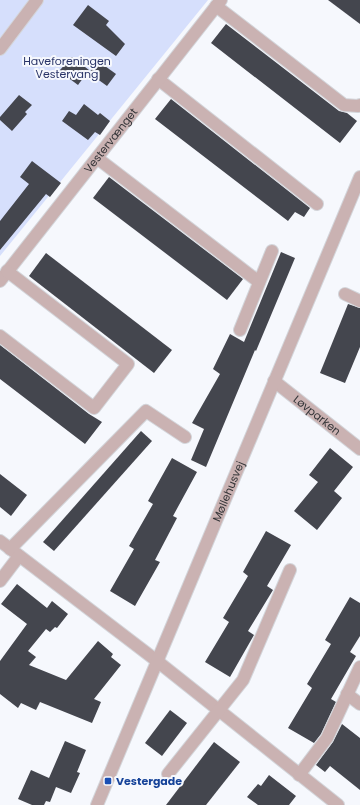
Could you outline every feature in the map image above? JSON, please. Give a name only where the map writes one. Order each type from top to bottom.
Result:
[{"type":"street","points":[[0,49],[37,0]]},
{"type":"street","points":[[218,3],[344,105],[360,105]]},
{"type":"street","name":"Vestervænget","points":[[4,276],[218,3]]},
{"type":"street","points":[[158,80],[317,204]]},
{"type":"street","points":[[97,158],[259,282]]},
{"type":"street","name":"Møllehusvej","points":[[98,805],[360,178]]},
{"type":"street","points":[[240,330],[272,251]]},
{"type":"street","points":[[0,336],[94,408],[128,364],[4,276]]},
{"type":"street","points":[[344,294],[360,301]]},
{"type":"street","name":"Løvparken","points":[[274,381],[360,449]]},
{"type":"street","points":[[0,581],[15,552],[146,411],[185,438]]},
{"type":"street","points":[[0,541],[157,661],[338,805]]},
{"type":"street","points":[[168,774],[243,680],[290,570]]},
{"type":"street","points":[[299,775],[327,738],[360,667]]},
{"type":"street","points":[[347,694],[360,704]]},
{"type":"green space","name":"Haveforeningen Vestervang","points":[[0,0],[208,0],[0,256]]},
{"type":"building","points":[[328,0],[360,0],[360,24]]},
{"type":"building","points":[[88,5],[109,21],[106,25],[125,44],[116,56],[73,25]]},
{"type":"building","points":[[226,24],[339,111],[347,113],[357,121],[340,143],[211,43]]},
{"type":"building","points":[[72,57],[89,70],[78,85],[59,71]]},
{"type":"building","points":[[98,61],[116,74],[107,86],[89,73]]},
{"type":"building","points":[[19,95],[32,105],[25,112],[27,114],[12,131],[0,120],[0,117]]},
{"type":"building","points":[[171,99],[310,208],[304,217],[295,212],[288,221],[155,119]]},
{"type":"building","points":[[84,104],[98,115],[100,113],[110,121],[100,135],[95,132],[88,140],[62,121],[69,111],[76,115]]},
{"type":"building","points":[[32,161],[61,183],[50,197],[46,194],[0,250],[0,221],[29,184],[20,177]]},
{"type":"building","points":[[109,177],[243,279],[227,300],[93,198]]},
{"type":"building","points":[[281,252],[295,258],[206,467],[191,460],[204,429],[192,423],[220,374],[213,369],[230,334],[244,342]]},
{"type":"building","points":[[46,253],[172,350],[154,373],[29,276]]},
{"type":"building","points":[[348,304],[360,308],[360,347],[345,383],[320,373]]},
{"type":"building","points":[[0,345],[89,414],[102,422],[85,444],[0,379]]},
{"type":"building","points":[[141,431],[152,441],[54,551],[43,542]]},
{"type":"building","points":[[330,448],[353,467],[334,491],[342,498],[317,530],[294,511],[318,482],[309,475]]},
{"type":"building","points":[[172,458],[197,472],[173,516],[177,518],[155,560],[160,562],[135,606],[110,591],[134,549],[129,546],[153,504],[148,501]]},
{"type":"building","points":[[0,474],[27,495],[11,516],[0,507]]},
{"type":"building","points":[[266,531],[291,545],[267,586],[273,590],[248,631],[254,635],[230,677],[205,662],[229,622],[223,618],[248,576],[243,572]]},
{"type":"building","points":[[17,584],[47,608],[52,601],[68,614],[57,628],[55,627],[50,632],[46,629],[28,651],[36,657],[29,665],[66,680],[98,641],[113,654],[111,657],[121,665],[94,699],[101,702],[92,723],[40,702],[36,710],[21,703],[18,708],[0,694],[0,661],[27,624],[1,604]]},
{"type":"building","points":[[350,597],[360,603],[360,636],[350,652],[356,656],[331,699],[336,702],[321,734],[314,743],[288,728],[312,688],[307,684],[331,644],[325,640]]},
{"type":"building","points":[[170,710],[187,723],[162,756],[145,743]]},
{"type":"building","points":[[342,724],[360,738],[360,790],[330,766],[325,772],[316,765],[333,742]]},
{"type":"building","points":[[65,741],[86,750],[77,772],[80,773],[71,793],[56,787],[50,802],[46,801],[44,805],[32,805],[18,799],[31,770],[49,778]]},
{"type":"building","points":[[214,742],[240,762],[206,805],[166,805]]},
{"type":"building","points":[[269,775],[296,796],[289,805],[258,805],[247,797],[258,784],[261,786]]},
{"type":"place","name":"Vestergade","points":[[108,781]]}]
